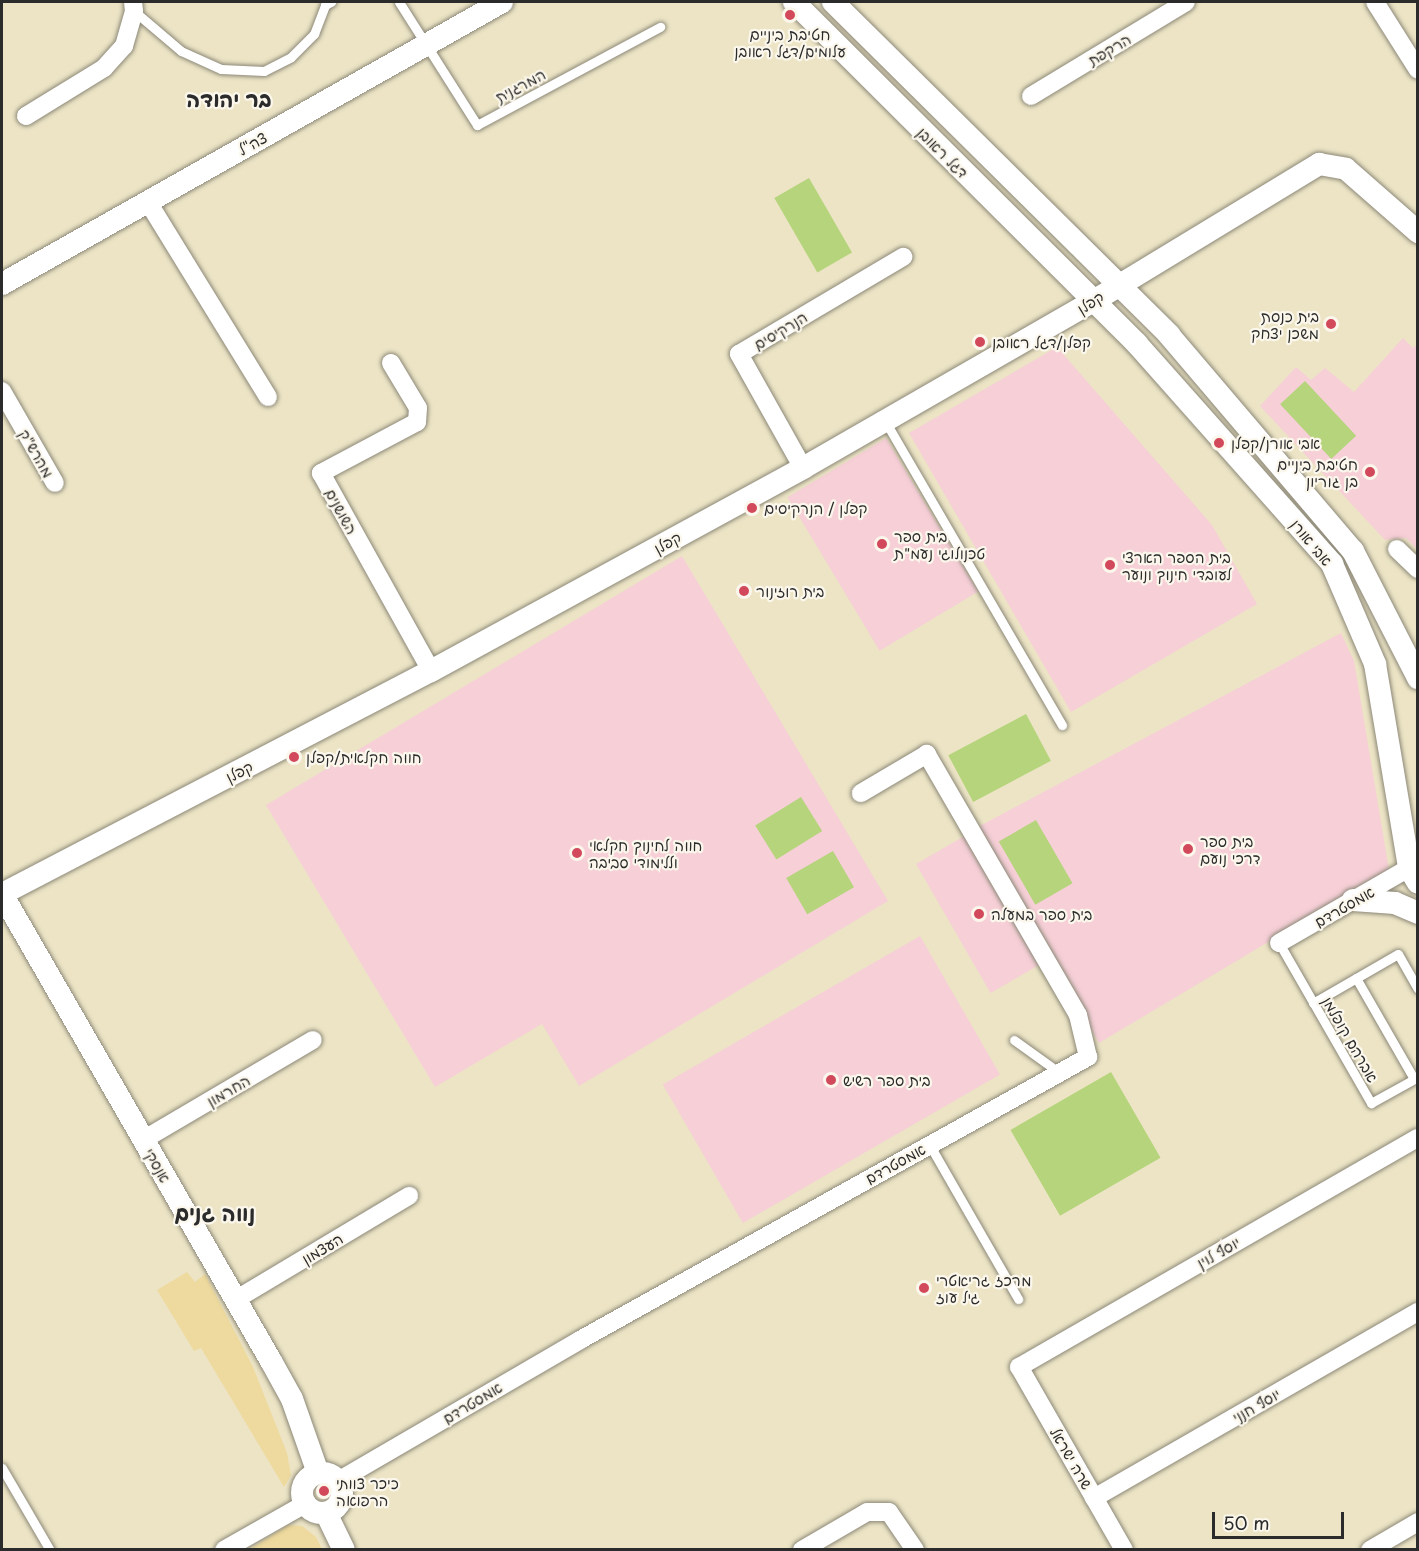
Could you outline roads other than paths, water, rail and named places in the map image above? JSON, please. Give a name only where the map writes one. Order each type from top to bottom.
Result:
[{"type":"street","name":"צה\"ל","points":[[2,284],[500,2]]},
{"type":"street","name":"דגל ראובן","points":[[794,2],[1092,302]]},
{"type":"street","name":"דגל ראובן","points":[[833,2],[1116,285]]},
{"type":"street","name":"הרקפת","points":[[1031,96],[1186,2]]},
{"type":"street","points":[[1375,2],[1418,70]]},
{"type":"street","points":[[26,116],[104,68],[124,46],[134,6]]},
{"type":"street","name":"קפלן","points":[[2,894],[431,671],[803,468],[1092,302],[1116,285],[1319,164],[1346,169],[1418,232]]},
{"type":"street","points":[[147,202],[268,397]]},
{"type":"street","name":"הנרקיסים","points":[[803,468],[739,354],[903,257]]},
{"type":"street","name":"אבי אורן","points":[[1116,285],[1170,335],[1353,551],[1418,678]]},
{"type":"street","name":"אבי אורן","points":[[1092,302],[1137,344],[1332,564],[1375,664],[1414,872]]},
{"type":"street","name":"השושנים","points":[[391,363],[417,408],[417,422],[321,473],[431,671]]},
{"type":"street","name":"מהרש\"ק","points":[[2,391],[55,483]]},
{"type":"street","points":[[1397,549],[1418,569]]},
{"type":"street","name":"אמסטרדם","points":[[328,1477],[519,1374],[929,1144],[1062,1074],[1088,1057],[1078,1015],[927,754],[861,793]]},
{"type":"street","name":"אמסטרדם","points":[[1279,943],[1353,900],[1414,872]]},
{"type":"street","name":"אנסקי","points":[[2,894],[292,1400],[328,1477]]},
{"type":"street","points":[[1353,900],[1395,903],[1418,913]]},
{"type":"street","name":"החרמון","points":[[143,1140],[313,1040]]},
{"type":"street","name":"יוסף לוין","points":[[1020,1367],[1418,1138]]},
{"type":"street","name":"העצמון","points":[[235,1300],[409,1196]]},
{"type":"street","name":"יוסף חנני","points":[[1094,1498],[1418,1311]]},
{"type":"street","name":"שרה ישראל","points":[[1020,1367],[1124,1550]]},
{"type":"street","points":[[328,1477],[340,1500],[326,1513],[314,1512],[305,1504],[303,1485],[328,1477]]},
{"type":"street","points":[[224,1550],[305,1504]]},
{"type":"street","points":[[802,1550],[867,1512],[889,1512],[915,1550]]},
{"type":"street","points":[[326,1513],[344,1550]]},
{"type":"street","points":[[1370,1550],[1418,1522]]},
{"type":"lane","points":[[134,6],[181,51],[221,69],[264,71],[291,57],[314,34],[325,5],[331,2]]},
{"type":"lane","points":[[399,2],[427,44]]},
{"type":"lane","name":"המרגנית","points":[[427,44],[477,125],[660,27]]},
{"type":"lane","points":[[885,421],[1062,725]]},
{"type":"lane","name":"אברהם קופלמן","points":[[1279,943],[1371,1103],[1416,1078]]},
{"type":"lane","points":[[1313,1003],[1398,954],[1418,989]]},
{"type":"lane","points":[[1356,978],[1416,1078]]},
{"type":"lane","points":[[1014,1040],[1062,1074]]},
{"type":"lane","points":[[929,1144],[1018,1299]]},
{"type":"lane","points":[[2,1468],[50,1550]]},
{"type":"place","name":"חטיבת ביניים עלומים/דגל ראובן","points":[[790,15]]},
{"type":"place","name":"בית כנסת משכן יצחק","points":[[1331,324]]},
{"type":"place","name":"קפלן/דגל ראובן","points":[[980,342]]},
{"type":"place","name":"אבי אורן/קפלן","points":[[1219,443]]},
{"type":"place","name":"חטיבת ביניים בן גוריון","points":[[1370,472]]},
{"type":"place","name":"קפלן / הנרקיסים","points":[[752,508]]},
{"type":"place","name":"בית ספר טכנולוגי נעמ\"ת","points":[[882,544]]},
{"type":"place","name":"בית הספר הארצי לעובדי חינוך ונוער","points":[[1110,565]]},
{"type":"place","name":"בית רוזינור","points":[[744,591]]},
{"type":"place","name":"חווה חקלאית/קפלן","points":[[294,757]]},
{"type":"place","name":"בית ספר דרכי נועם","points":[[1188,849]]},
{"type":"place","name":"חווה לחינוך חקלאי וללימודי סביבה","points":[[577,853]]},
{"type":"place","name":"בית ספר במעלה","points":[[979,914]]},
{"type":"place","name":"בית ספר רשיש","points":[[831,1080]]},
{"type":"place","name":"מרכז גריאטרי גיל עוז","points":[[924,1288]]},
{"type":"place","name":"כיכר צוותי הרפואה","points":[[324,1491]]},
{"type":"district","name":"בר יהודה","points":[[229,98]]},
{"type":"district","name":"נווה גנים","points":[[215,1212]]}]
